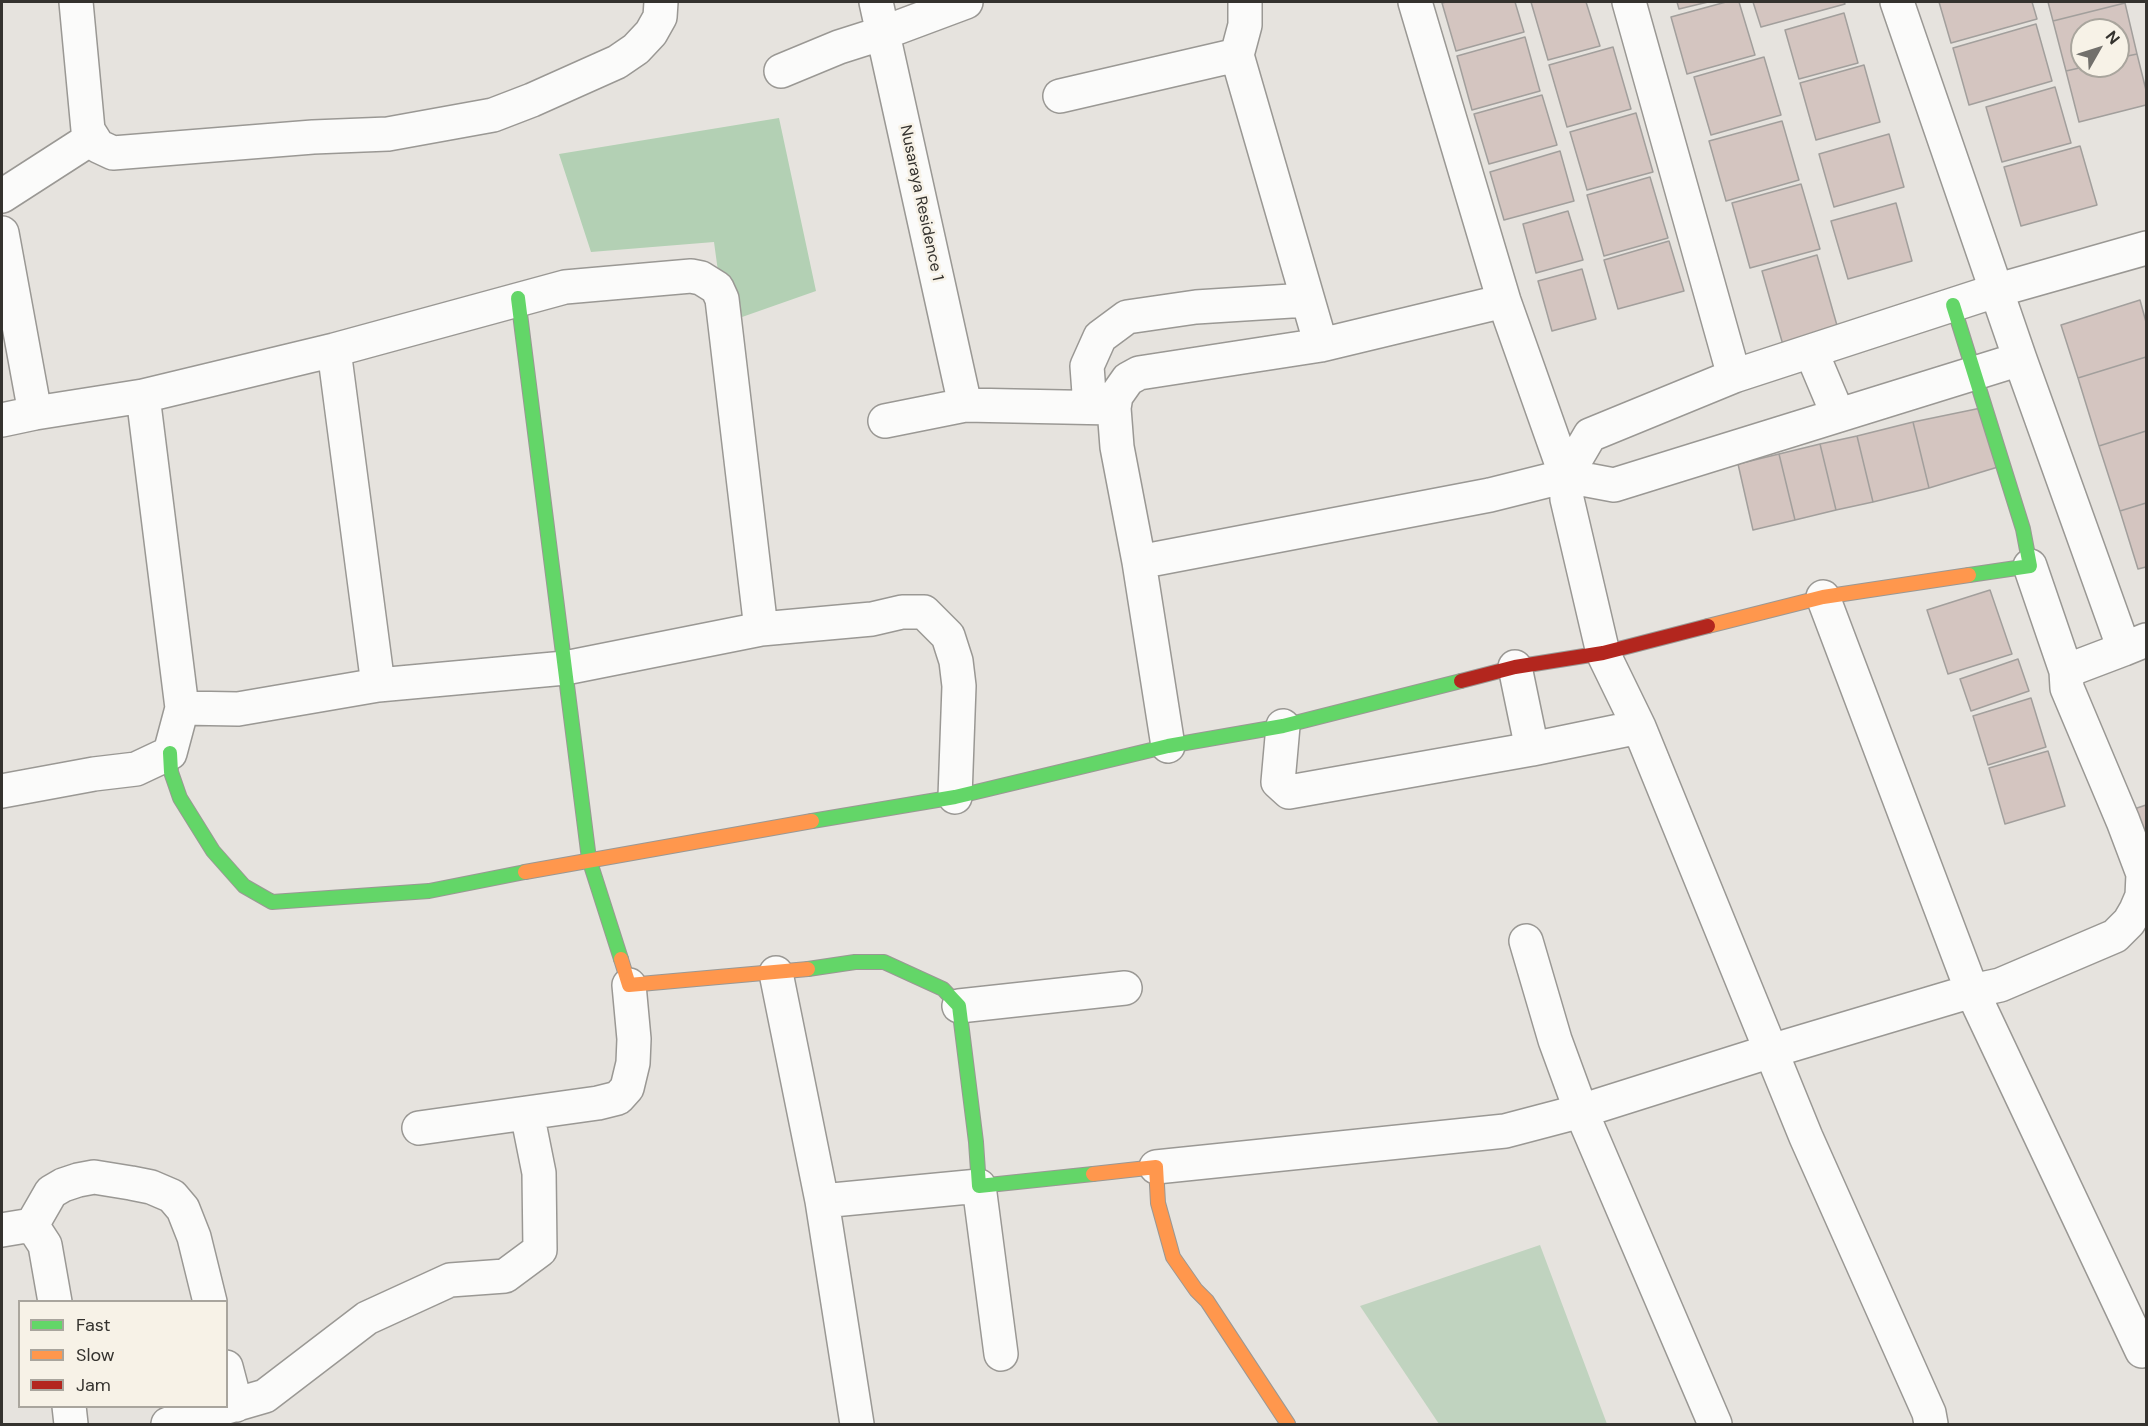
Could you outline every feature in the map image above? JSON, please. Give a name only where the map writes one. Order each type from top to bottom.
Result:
[{"type":"street","points":[[85,3],[86,119],[92,138],[105,151],[113,153],[313,137],[388,134],[493,115],[543,96],[617,62],[651,33],[660,17],[661,2]]},
{"type":"street","name":"Nusaraya Residence 1","points":[[876,2],[965,405]]},
{"type":"street","points":[[781,71],[839,47],[966,2]]},
{"type":"street","points":[[1245,2],[1245,25],[1237,55],[1321,345]]},
{"type":"street","points":[[1415,2],[1504,301],[1566,476],[1567,499],[1604,653],[1639,727],[1806,1137],[1929,1413],[1932,1425]]},
{"type":"street","points":[[1629,2],[1734,376]]},
{"type":"street","points":[[1897,2],[2020,359],[2135,645],[2066,671]]},
{"type":"street","points":[[1060,96],[1237,55]]},
{"type":"street","points":[[2,196],[92,138]]},
{"type":"street","points":[[2,233],[35,413]]},
{"type":"street","points":[[1566,476],[1590,435],[1734,376],[1998,290],[2146,248]]},
{"type":"street","points":[[2,420],[143,396],[334,350],[518,298],[574,286],[691,276],[708,281],[720,293],[761,629]]},
{"type":"street","points":[[419,1128],[618,1098],[627,1088],[633,1063],[634,1039],[629,985],[589,859],[518,298]]},
{"type":"street","points":[[1168,746],[1139,562],[1117,447],[1087,366],[1100,337],[1127,317],[1196,307],[1307,300]]},
{"type":"street","points":[[885,421],[965,405],[1102,408],[1116,396],[1128,379],[1139,373],[1321,345],[1504,301]]},
{"type":"street","points":[[822,1201],[1505,1131],[1581,1111],[1772,1051],[1972,991],[2000,985],[2115,936],[2129,922],[2142,896],[2143,874],[2119,810],[2067,688],[2066,671],[2030,566],[2023,529],[1953,305]]},
{"type":"street","points":[[334,350],[378,686]]},
{"type":"street","points":[[1811,351],[1838,415]]},
{"type":"street","points":[[1139,562],[1490,495],[1566,476],[1614,485],[2020,359]]},
{"type":"street","points":[[143,396],[182,708],[170,753],[171,772],[180,798],[213,850],[244,886],[273,902],[429,891],[589,859],[955,797],[1168,746],[1283,726],[1515,668],[1604,653],[1823,597],[2030,566]]},
{"type":"street","points":[[1823,597],[1972,991],[2142,1351]]},
{"type":"street","points":[[182,708],[238,709],[378,686],[565,668],[761,629],[872,619],[902,612],[924,612],[948,636],[956,661],[958,686],[955,797]]},
{"type":"street","points":[[1515,668],[1532,749]]},
{"type":"street","points":[[1283,726],[1278,782],[1289,792],[1532,749],[1639,727]]},
{"type":"street","points":[[2,791],[94,774],[136,769],[170,753]]},
{"type":"street","points":[[1526,941],[1555,1040],[1581,1111],[1715,1425]]},
{"type":"street","points":[[629,985],[776,973],[855,962],[884,962],[943,989],[959,1006],[1001,1354]]},
{"type":"street","points":[[776,973],[822,1201],[857,1425]]},
{"type":"street","points":[[959,1006],[1125,988]]},
{"type":"street","points":[[228,1407],[265,1396],[367,1318],[450,1280],[505,1276],[540,1250],[539,1173],[527,1113]]},
{"type":"street","points":[[1156,1167],[1158,1203],[1173,1257],[1196,1290],[1207,1301],[1288,1425]]},
{"type":"street","points":[[55,1300],[45,1245],[17,1227],[51,1192],[63,1185],[94,1177],[151,1187],[172,1196],[183,1209],[194,1237],[210,1300]]},
{"type":"street","points":[[228,1375],[236,1405]]},
{"type":"street","points":[[69,1408],[71,1425]]},
{"type":"street","points":[[168,1425],[226,1408]]},
{"type":"green space","points":[[779,118],[816,291],[725,323],[714,242],[591,252],[559,154]]},
{"type":"green space","points":[[1540,1245],[1607,1424],[1439,1424],[1360,1306]]},
{"type":"building","points":[[1515,2],[1524,32],[1456,51],[1442,3]]},
{"type":"building","points":[[1531,2],[1586,2],[1600,46],[1548,60]]},
{"type":"building","points":[[1677,2],[1708,2],[1679,9]]},
{"type":"building","points":[[1726,2],[1739,2],[1755,55],[1687,74],[1671,17]]},
{"type":"building","points":[[1753,2],[1844,2],[1845,4],[1761,27]]},
{"type":"building","points":[[1939,2],[2032,2],[2037,19],[1951,43]]},
{"type":"building","points":[[2048,2],[2124,2],[2125,3],[2053,21]]},
{"type":"building","points":[[2125,3],[2129,18],[2070,18],[2070,70],[2066,71],[2053,21]]},
{"type":"building","points":[[1844,13],[1858,63],[1799,79],[1785,30]]},
{"type":"building","points":[[2036,24],[2052,81],[1969,105],[1953,48]]},
{"type":"building","points":[[2130,24],[2137,54],[2130,55]]},
{"type":"building","points":[[1525,37],[1540,91],[1472,110],[1457,56]]},
{"type":"building","points":[[1613,47],[1631,109],[1567,127],[1549,65]]},
{"type":"building","points":[[2137,54],[2146,90],[2146,105],[2079,122],[2066,71],[2070,70],[2070,78],[2130,78],[2130,55]]},
{"type":"building","points":[[1764,57],[1781,115],[1711,135],[1694,77]]},
{"type":"building","points":[[1864,65],[1880,122],[1816,140],[1800,83]]},
{"type":"building","points":[[2055,87],[2071,143],[2002,162],[1986,107]]},
{"type":"building","points":[[1542,95],[1557,145],[1489,164],[1474,114]]},
{"type":"building","points":[[1636,113],[1653,172],[1587,190],[1570,132]]},
{"type":"building","points":[[1782,121],[1799,180],[1726,201],[1709,141]]},
{"type":"building","points":[[1889,134],[1904,187],[1834,207],[1819,154]]},
{"type":"building","points":[[2080,146],[2097,205],[2021,226],[2004,167]]},
{"type":"building","points":[[1560,151],[1574,201],[1504,220],[1490,172]]},
{"type":"building","points":[[1650,177],[1668,238],[1604,256],[1587,195]]},
{"type":"building","points":[[1801,184],[1820,249],[1750,268],[1732,203]]},
{"type":"building","points":[[1896,203],[1912,261],[1848,279],[1831,221]]},
{"type":"building","points":[[1568,211],[1583,260],[1536,273],[1523,224]]},
{"type":"building","points":[[1669,241],[1684,291],[1618,309],[1604,260]]},
{"type":"building","points":[[1817,255],[1838,329],[1783,345],[1762,271]]},
{"type":"building","points":[[1582,269],[1596,319],[1552,331],[1538,281]]},
{"type":"building","points":[[2140,300],[2146,322],[2146,357],[2078,378],[2061,325]]},
{"type":"building","points":[[2146,357],[2146,431],[2099,446],[2078,378]]},
{"type":"building","points":[[1981,408],[1998,467],[1929,488],[1913,422]]},
{"type":"building","points":[[1913,422],[1929,488],[1873,502],[1857,436]]},
{"type":"building","points":[[2146,431],[2146,503],[2120,511],[2099,446]]},
{"type":"building","points":[[1857,436],[1873,502],[1836,510],[1820,444]]},
{"type":"building","points":[[1820,444],[1836,510],[1795,520],[1779,454]]},
{"type":"building","points":[[1779,454],[1795,520],[1753,530],[1738,464]]},
{"type":"building","points":[[2146,503],[2146,567],[2138,569],[2120,511]]},
{"type":"building","points":[[1990,590],[2012,654],[1948,674],[1927,610]]},
{"type":"building","points":[[2018,659],[2029,691],[1971,711],[1960,679]]},
{"type":"building","points":[[2031,698],[2046,747],[1988,765],[1973,716]]},
{"type":"building","points":[[2048,751],[2065,806],[2005,824],[1989,768]]},
{"type":"building","points":[[2146,805],[2146,849],[2134,809]]},
{"type":"traffic: fast","points":[[518,298],[589,859],[621,959]]},
{"type":"traffic: fast","points":[[1953,305],[2023,529],[2030,566],[1969,575]]},
{"type":"traffic: fast","points":[[812,821],[955,797],[1168,746],[1283,726],[1461,681]]},
{"type":"traffic: fast","points":[[170,753],[171,772],[180,798],[213,851],[244,886],[272,902],[429,891],[525,872]]},
{"type":"traffic: fast","points":[[808,969],[855,962],[884,962],[943,989],[959,1006],[976,1142],[979,1186],[1093,1174]]},
{"type":"traffic: slow","points":[[1708,626],[1823,597],[1969,575]]},
{"type":"traffic: slow","points":[[525,872],[812,821]]},
{"type":"traffic: slow","points":[[621,959],[629,985],[808,969]]},
{"type":"traffic: slow","points":[[1093,1174],[1156,1167],[1158,1203],[1173,1257],[1196,1290],[1207,1301],[1288,1424]]},
{"type":"traffic: jam","points":[[1461,681],[1515,667],[1603,653],[1708,626]]}]
